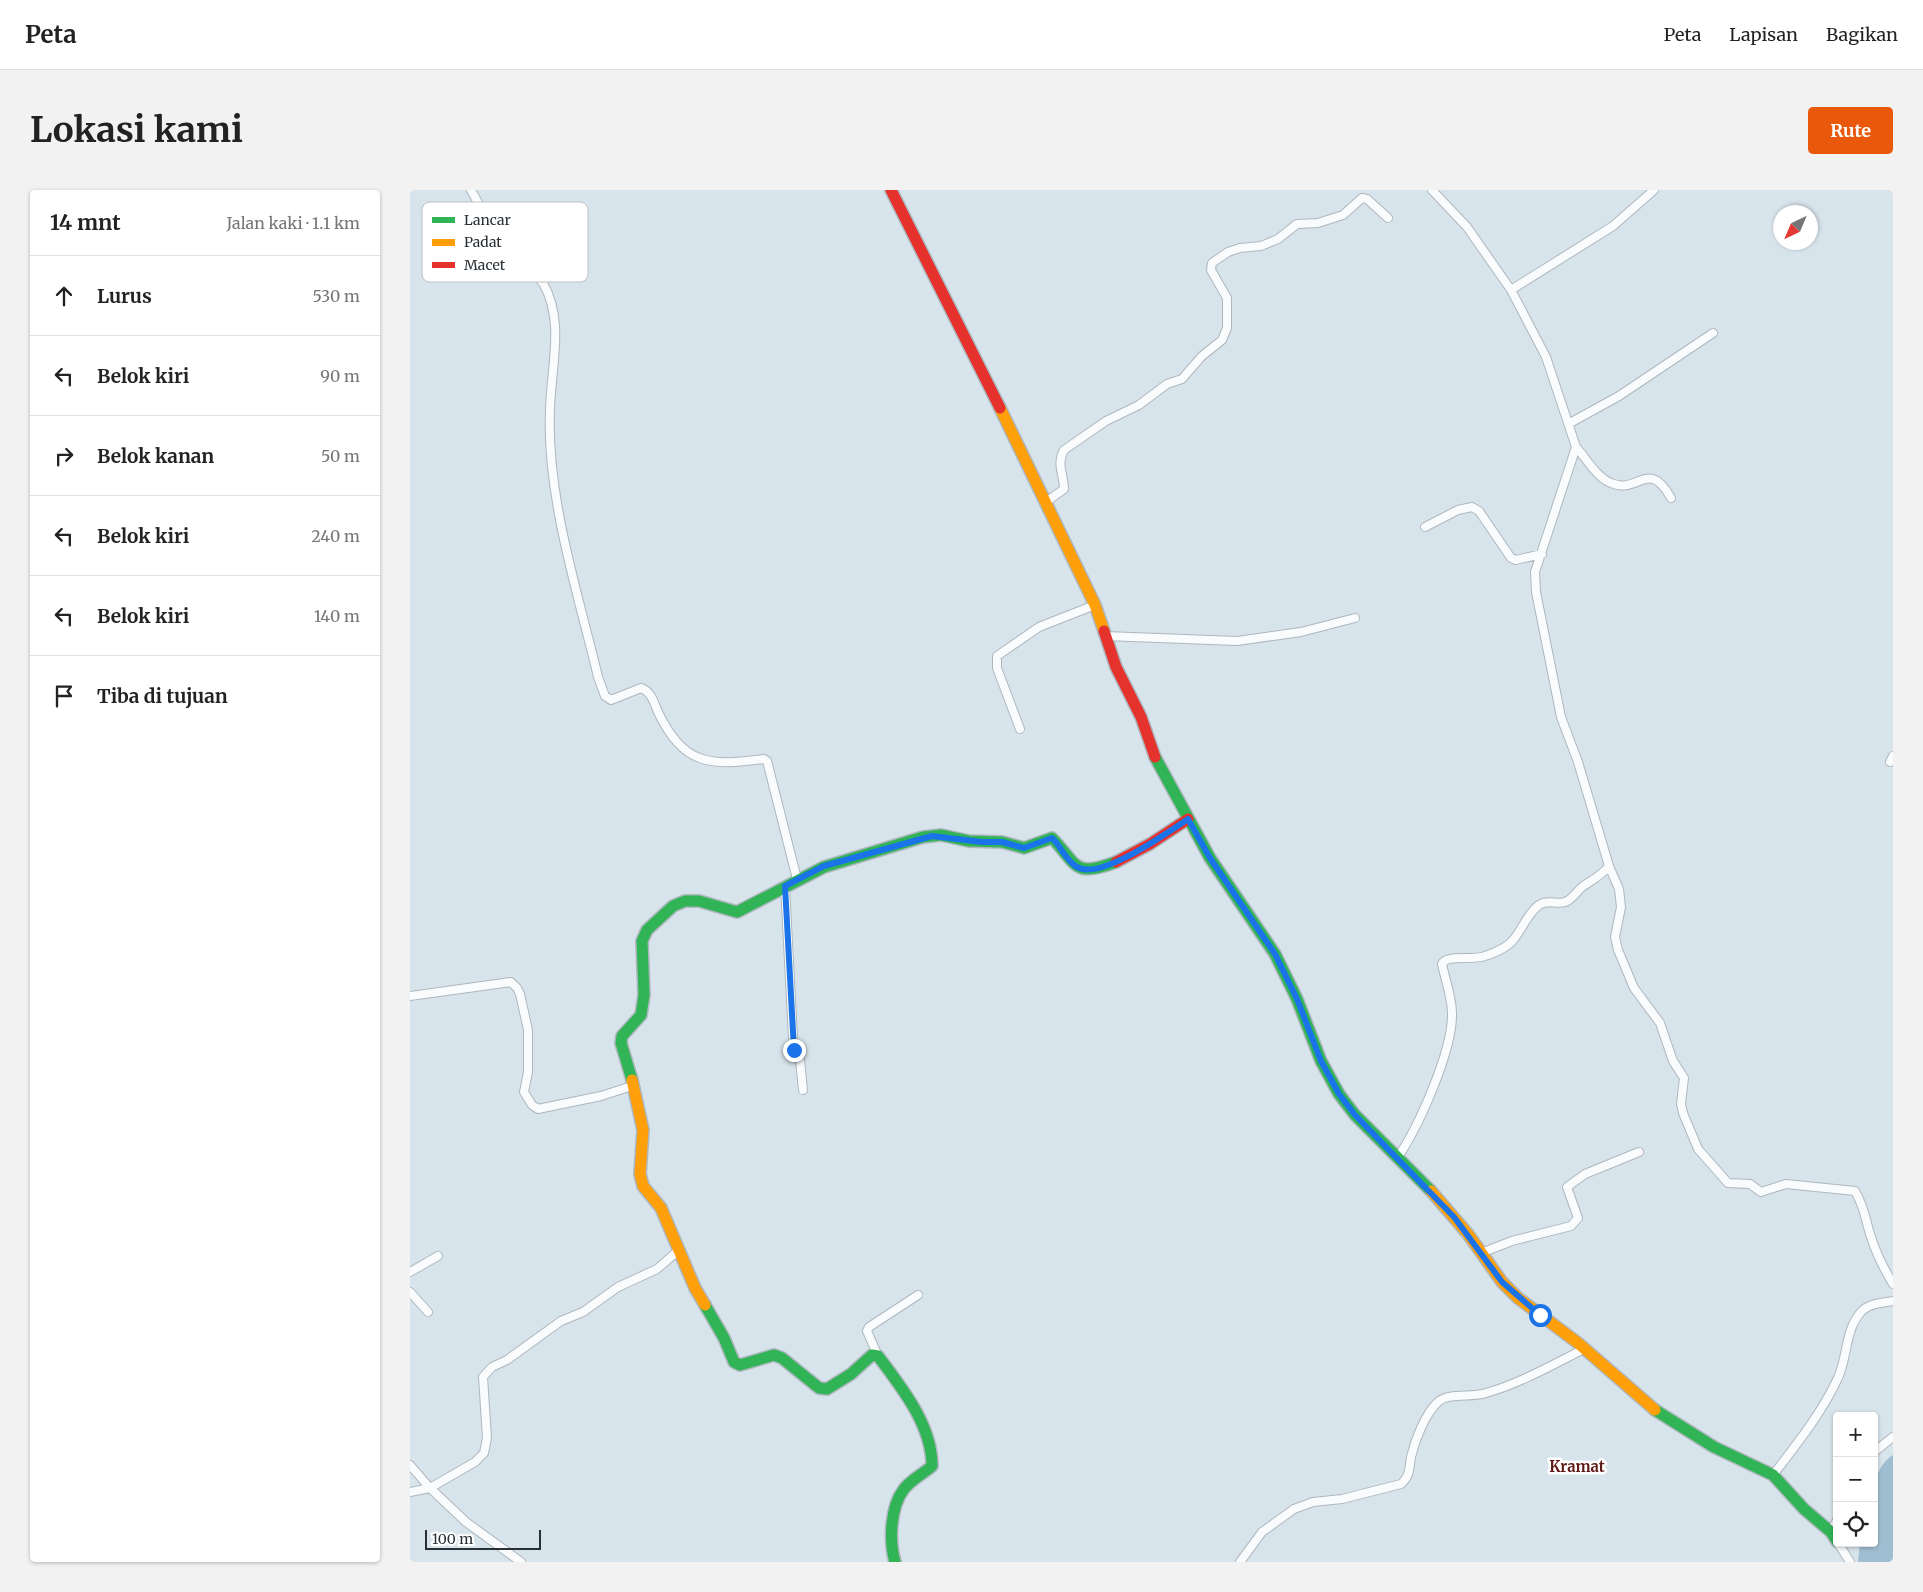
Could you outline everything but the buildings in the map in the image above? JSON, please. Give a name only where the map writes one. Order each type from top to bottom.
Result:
[{"type":"street","points":[[471,190],[478,202]]},
{"type":"street","points":[[891,190],[1095,605],[1116,667],[1141,716],[1150,748],[1210,858],[1275,954],[1297,999],[1321,1061],[1339,1094],[1355,1115],[1398,1157],[1454,1217],[1502,1282],[1518,1298],[1584,1349],[1665,1418],[1714,1447],[1773,1475],[1804,1509],[1833,1536]]},
{"type":"street","points":[[1432,190],[1467,228],[1511,290],[1546,357],[1570,424],[1576,447],[1604,479],[1612,484],[1624,485],[1653,478],[1662,483],[1671,498]]},
{"type":"street","points":[[1511,290],[1613,226],[1654,190]]},
{"type":"street","points":[[1046,502],[1064,489],[1060,465],[1060,457],[1064,450],[1106,421],[1139,405],[1167,384],[1182,378],[1202,356],[1222,340],[1227,328],[1227,298],[1211,270],[1212,263],[1234,250],[1260,246],[1278,239],[1297,224],[1318,223],[1343,215],[1362,198],[1367,199],[1388,218]]},
{"type":"street","points":[[542,282],[550,295],[556,319],[550,411],[552,471],[598,677],[605,696],[611,700],[641,688],[649,692],[660,716],[679,745],[696,759],[710,763],[764,759],[767,761],[797,879]]},
{"type":"street","points":[[1570,424],[1619,396],[1713,333]]},
{"type":"street","points":[[1576,447],[1535,572],[1536,592],[1561,716],[1578,762],[1609,866],[1619,888],[1621,907],[1615,937],[1618,950],[1634,988],[1660,1023],[1673,1061],[1684,1078],[1681,1104],[1698,1149],[1728,1183],[1750,1184],[1761,1192],[1786,1184],[1855,1192],[1863,1205],[1870,1236],[1883,1268],[1893,1284]]},
{"type":"street","points":[[1425,527],[1458,510],[1472,507],[1479,511],[1511,558],[1516,560],[1542,554]]},
{"type":"street","points":[[1020,729],[997,668],[997,656],[1039,627],[1095,605]]},
{"type":"street","points":[[1105,636],[1237,640],[1301,632],[1355,618]]},
{"type":"street","points":[[878,1356],[872,1355],[851,1374],[827,1389],[819,1388],[782,1358],[774,1355],[740,1365],[734,1362],[724,1338],[695,1288],[661,1208],[643,1186],[640,1174],[643,1130],[621,1042],[622,1036],[641,1015],[644,996],[642,941],[647,930],[673,906],[685,901],[699,901],[737,912],[824,866],[923,837],[941,835],[969,841],[1002,842],[1024,848],[1052,838],[1071,863],[1079,869],[1095,868],[1122,860],[1188,819]]},
{"type":"street","points":[[1398,1157],[1422,1115],[1442,1060],[1450,1030],[1452,1013],[1442,964],[1444,960],[1448,957],[1472,960],[1493,953],[1514,940],[1525,920],[1541,904],[1551,902],[1563,904],[1570,900],[1576,892],[1600,877],[1609,866]]},
{"type":"street","points":[[785,886],[794,1056],[800,1060],[802,1090]]},
{"type":"street","points":[[410,996],[511,982],[514,984],[520,994],[528,1030],[528,1067],[524,1092],[532,1105],[538,1109],[601,1096],[632,1086]]},
{"type":"street","points":[[1481,1253],[1512,1241],[1570,1226],[1578,1218],[1567,1187],[1584,1174],[1639,1152]]},
{"type":"street","points":[[410,1492],[430,1488],[475,1462],[484,1453],[487,1438],[483,1377],[486,1372],[507,1360],[561,1321],[583,1312],[618,1287],[657,1269],[679,1250]]},
{"type":"street","points":[[410,1272],[438,1256]]},
{"type":"street","points":[[410,1292],[428,1312]]},
{"type":"street","points":[[896,1562],[891,1547],[896,1504],[902,1492],[911,1481],[932,1466],[934,1456],[928,1439],[900,1384],[878,1356],[867,1331],[869,1327],[918,1295]]},
{"type":"street","points":[[1773,1475],[1829,1397],[1843,1368],[1848,1341],[1856,1320],[1867,1308],[1893,1301]]},
{"type":"street","points":[[1240,1562],[1262,1532],[1294,1509],[1313,1502],[1342,1499],[1401,1484],[1408,1479],[1412,1456],[1419,1435],[1433,1408],[1440,1401],[1448,1397],[1484,1394],[1525,1379],[1584,1349]]},
{"type":"street","points":[[1878,1449],[1893,1437]]},
{"type":"street","points":[[410,1465],[430,1488],[466,1522],[521,1562]]},
{"type":"street","points":[[1841,1547],[1850,1562]]},
{"type":"water","points":[[1893,1455],[1893,1562],[1858,1562],[1860,1547],[1878,1547],[1878,1475],[1884,1463]]},
{"type":"traffic: fast","points":[[1155,757],[1210,858],[1275,954],[1297,999],[1321,1061],[1339,1094],[1355,1115],[1431,1191]]},
{"type":"traffic: fast","points":[[632,1080],[621,1043],[622,1036],[641,1015],[644,995],[642,941],[647,930],[673,906],[685,901],[699,901],[737,912],[824,867],[923,837],[941,835],[969,841],[1002,842],[1024,848],[1052,838],[1072,862],[1084,869],[1102,867],[1116,862]]},
{"type":"traffic: fast","points":[[705,1305],[724,1338],[734,1362],[740,1365],[774,1355],[782,1358],[819,1388],[827,1389],[851,1374],[872,1355],[878,1356],[887,1368],[906,1394],[921,1422],[931,1451],[932,1466],[907,1485],[899,1496],[892,1524],[892,1544],[895,1562]]},
{"type":"traffic: fast","points":[[1655,1410],[1714,1447],[1773,1475],[1804,1509],[1833,1535]]},
{"type":"traffic: slow","points":[[1000,408],[1095,605],[1104,631]]},
{"type":"traffic: slow","points":[[632,1080],[643,1130],[640,1174],[643,1186],[661,1208],[695,1288],[705,1305]]},
{"type":"traffic: slow","points":[[1431,1191],[1468,1234],[1502,1282],[1518,1298],[1578,1343],[1655,1410]]},
{"type":"traffic: jam","points":[[891,190],[1000,408]]},
{"type":"traffic: jam","points":[[1104,631],[1116,667],[1141,717],[1155,757]]},
{"type":"traffic: jam","points":[[1116,862],[1150,844],[1188,819]]},
{"type":"district","name":"Kramat","points":[[1577,1467]]},
{"type":"route","points":[[794,1050],[785,886],[824,866],[923,837],[941,835],[969,841],[1002,842],[1019,848],[1030,847],[1048,838],[1052,838],[1071,863],[1079,869],[1086,870],[1122,860],[1188,819],[1210,858],[1275,954],[1297,999],[1321,1061],[1339,1094],[1355,1115],[1438,1198],[1468,1234],[1502,1282],[1518,1298],[1540,1315]]}]
